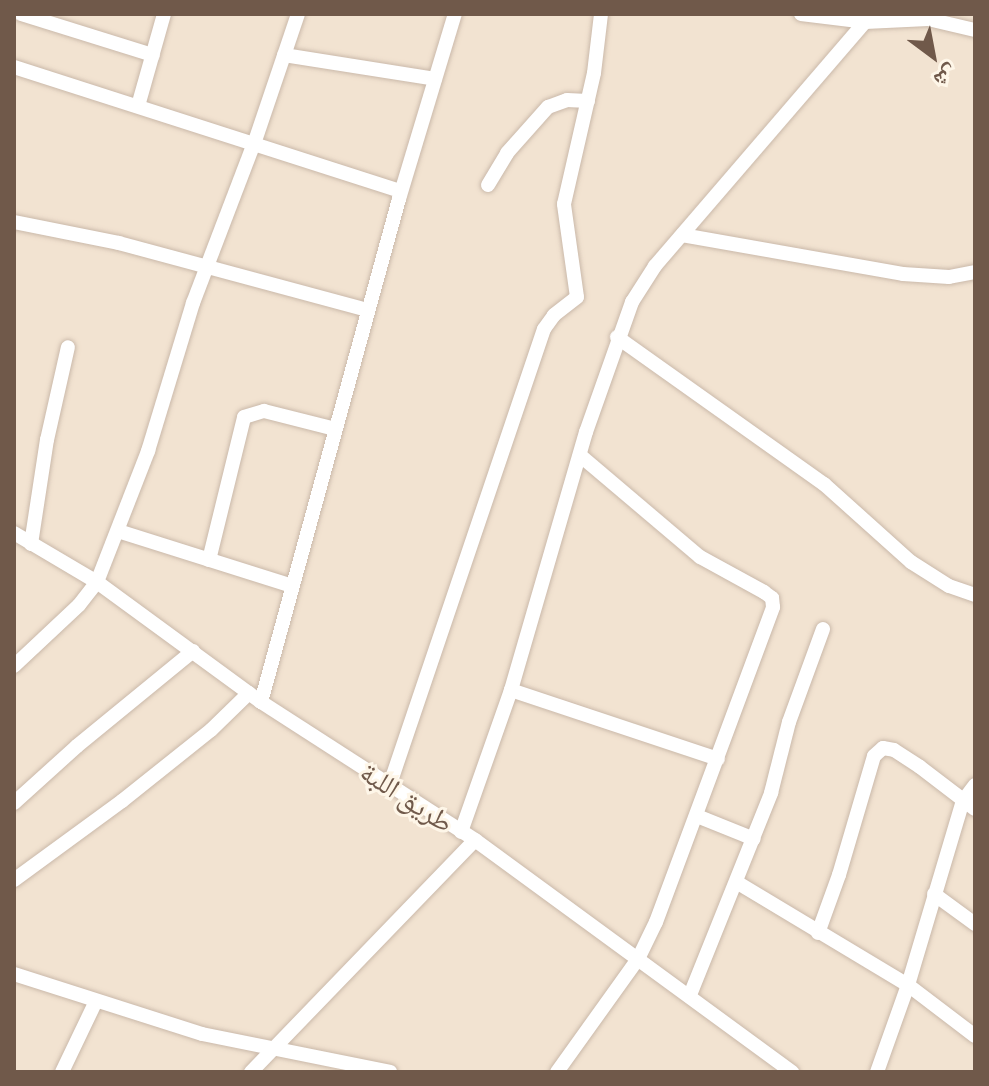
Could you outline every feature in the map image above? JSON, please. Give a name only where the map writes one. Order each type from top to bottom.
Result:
[{"type":"street","points":[[21,14],[153,55]]},
{"type":"street","points":[[138,106],[164,14]]},
{"type":"street","points":[[14,666],[79,605],[97,582],[148,451],[206,267],[255,141],[298,14]]},
{"type":"street","points":[[14,880],[255,697],[292,586],[401,191],[455,14]]},
{"type":"street","points":[[390,784],[544,329],[554,315],[577,297],[564,204],[588,101],[601,14]]},
{"type":"street","points":[[801,14],[865,22],[928,19],[975,30]]},
{"type":"street","points":[[461,832],[511,690],[617,337],[632,302],[655,266],[865,22]]},
{"type":"street","points":[[284,55],[435,79]]},
{"type":"street","points":[[14,67],[255,141],[401,191]]},
{"type":"street","points":[[488,185],[507,153],[548,107],[567,100],[588,101]]},
{"type":"street","points":[[14,222],[119,243],[368,310]]},
{"type":"street","points":[[682,235],[903,274],[949,277],[975,272]]},
{"type":"street","points":[[617,337],[824,484],[911,562],[949,586],[975,595]]},
{"type":"street","points":[[31,544],[47,440],[68,347]]},
{"type":"street","points":[[209,560],[244,417],[264,411],[335,429]]},
{"type":"street","points":[[557,1072],[638,959],[697,816],[773,607],[772,598],[700,557],[581,456]]},
{"type":"street","points":[[118,531],[292,586]]},
{"type":"street","name":"طريق اللبة","points":[[14,533],[97,582],[255,697],[475,840],[690,995],[782,1069]]},
{"type":"street","points":[[690,995],[738,883],[771,793],[789,722],[823,629]]},
{"type":"street","points":[[14,803],[77,746],[193,651]]},
{"type":"street","points":[[511,690],[718,759]]},
{"type":"street","points":[[818,933],[874,756],[883,748],[894,750],[969,805]]},
{"type":"street","points":[[877,1072],[908,985],[934,894],[975,785]]},
{"type":"street","points":[[697,816],[754,839]]},
{"type":"street","points":[[251,1072],[475,840]]},
{"type":"street","points":[[738,883],[908,985],[975,1036]]},
{"type":"street","points":[[934,894],[975,924]]},
{"type":"street","points":[[14,974],[202,1034],[346,1068],[390,1072]]},
{"type":"street","points":[[62,1072],[96,1001]]},
{"type":"shaded area","points":[[14,14],[975,14],[975,1072],[14,1072]]}]
